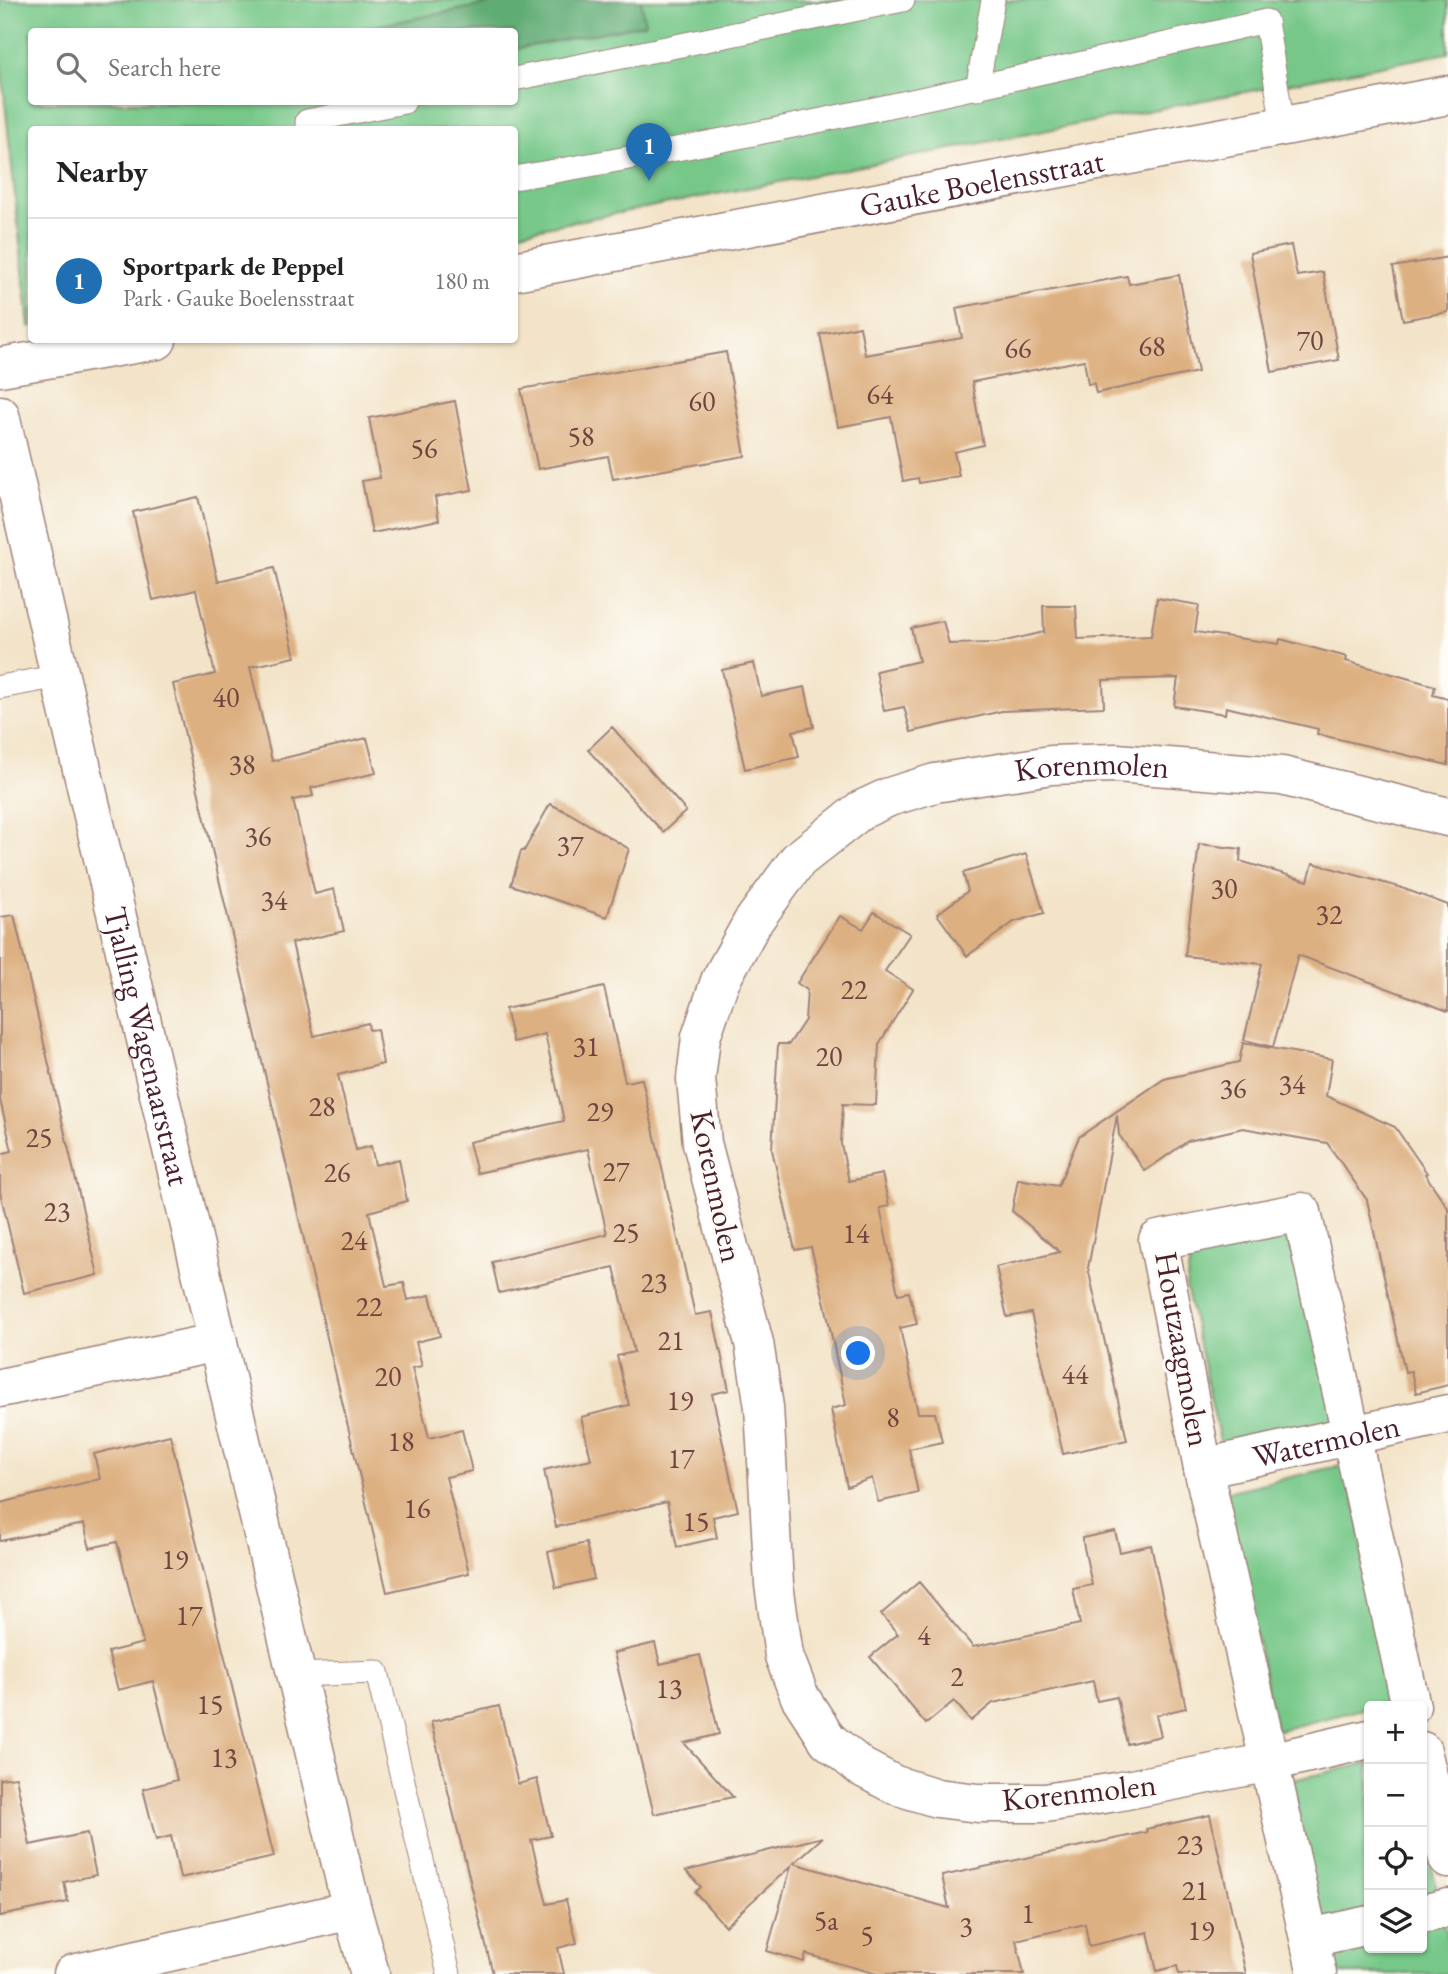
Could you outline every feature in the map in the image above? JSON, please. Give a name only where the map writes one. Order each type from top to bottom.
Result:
[{"type":"street","name":"Gauke Boelensstraat","points":[[518,270],[1448,95]]},
{"type":"street","points":[[0,367],[140,343]]},
{"type":"street","name":"Tjalling Wagenaarstraat","points":[[0,415],[352,1910],[370,1974]]},
{"type":"street","name":"Korenmolen","points":[[1270,1762],[1045,1803],[978,1802],[937,1798],[895,1785],[861,1767],[828,1740],[800,1697],[784,1656],[774,1584],[764,1407],[754,1343],[702,1143],[696,1079],[701,1037],[720,981],[752,923],[798,860],[861,810],[889,797],[935,783],[1051,765],[1116,763],[1178,766],[1282,776],[1448,817]]},
{"type":"street","name":"Houtzaagmolen","points":[[1314,1956],[1203,1468],[1158,1240],[1302,1212],[1410,1701]]},
{"type":"street","points":[[0,1388],[218,1342]]},
{"type":"street","name":"Watermolen","points":[[1203,1468],[1448,1414]]},
{"type":"street","points":[[1270,1762],[1364,1740]]},
{"type":"street","points":[[1425,1764],[1448,1859]]},
{"type":"street","points":[[1427,1913],[1448,1908]]},
{"type":"street","points":[[73,1974],[352,1910]]},
{"type":"street","points":[[1314,1956],[1364,1928]]},
{"type":"lane","points":[[518,78],[903,0]]},
{"type":"lane","points":[[977,89],[993,0]]},
{"type":"lane","points":[[518,177],[622,160],[977,89],[1264,11],[1283,126]]},
{"type":"lane","points":[[308,126],[307,121],[389,105]]},
{"type":"lane","points":[[0,687],[60,676]]},
{"type":"lane","points":[[297,1675],[377,1672],[449,1974]]},
{"type":"green space","points":[[0,0],[1448,0],[1448,53],[518,232],[518,126],[28,126],[28,318],[0,55]]},
{"type":"green space","points":[[509,0],[641,0],[645,24],[518,48],[518,28],[365,28]]},
{"type":"green space","points":[[1287,1237],[1293,1247],[1337,1421],[1221,1446],[1186,1286],[1190,1259],[1194,1254]]},
{"type":"green space","points":[[1346,1464],[1398,1700],[1364,1701],[1364,1709],[1276,1731],[1226,1492]]},
{"type":"green space","points":[[1364,1764],[1364,1953],[1427,1953],[1427,1842],[1448,1942],[1448,1974],[1332,1974],[1288,1781]]},
{"type":"building","points":[[1291,245],[1297,276],[1323,272],[1339,360],[1272,372],[1250,253]]},
{"type":"building","points":[[1448,257],[1448,312],[1403,320],[1393,267]]},
{"type":"building","points":[[1179,275],[1198,372],[1096,393],[1094,383],[1088,384],[1084,360],[972,382],[983,445],[954,452],[959,476],[919,483],[918,478],[903,481],[891,417],[838,427],[820,334],[860,326],[865,355],[962,338],[956,308],[1127,276],[1129,284]]},
{"type":"building","points":[[726,352],[745,456],[613,479],[608,456],[538,469],[521,389]]},
{"type":"building","points":[[455,401],[472,490],[435,497],[439,520],[372,533],[362,481],[380,478],[369,418]]},
{"type":"building","points":[[198,497],[218,581],[274,568],[295,657],[250,667],[272,761],[367,738],[376,773],[311,788],[313,796],[293,800],[315,894],[334,889],[344,931],[292,943],[314,1036],[368,1023],[369,1030],[377,1029],[383,1064],[338,1075],[356,1150],[371,1146],[375,1165],[399,1159],[407,1201],[369,1212],[386,1286],[404,1283],[408,1300],[430,1295],[440,1336],[416,1342],[422,1366],[412,1368],[429,1438],[462,1430],[472,1471],[446,1477],[469,1573],[387,1592],[173,684],[215,674],[196,590],[153,600],[133,512]]},
{"type":"building","points":[[1157,598],[1199,605],[1195,632],[1279,644],[1280,639],[1347,657],[1346,661],[1435,686],[1433,695],[1448,699],[1448,765],[1317,734],[1318,729],[1226,707],[1225,714],[1174,706],[1178,678],[1103,680],[1104,707],[1002,711],[911,732],[904,707],[884,711],[876,671],[919,661],[911,628],[943,621],[949,644],[997,643],[1044,632],[1043,606],[1076,606],[1078,639],[1151,636]]},
{"type":"building","points":[[754,663],[761,696],[805,687],[814,727],[793,731],[799,757],[745,769],[722,670]]},
{"type":"building","points":[[612,727],[686,811],[663,832],[588,750]]},
{"type":"building","points":[[550,804],[629,849],[607,917],[511,885],[521,851],[524,851]]},
{"type":"building","points":[[1199,844],[1241,849],[1240,861],[1308,881],[1313,863],[1399,887],[1448,905],[1448,1011],[1298,955],[1273,1047],[1244,1040],[1262,964],[1185,956]]},
{"type":"building","points":[[1026,854],[1044,913],[1014,922],[967,956],[937,914],[968,891],[963,873]]},
{"type":"building","points":[[874,912],[910,934],[885,971],[913,989],[879,1044],[876,1105],[843,1104],[841,1144],[849,1181],[882,1174],[889,1206],[880,1208],[898,1294],[909,1292],[917,1324],[900,1328],[918,1413],[935,1413],[942,1442],[909,1449],[918,1493],[878,1502],[872,1478],[847,1487],[831,1409],[846,1405],[825,1304],[811,1247],[795,1250],[772,1150],[778,1044],[789,1044],[805,1020],[807,990],[797,983],[840,916],[863,929]]},
{"type":"building","points":[[14,915],[98,1275],[24,1293],[0,1192],[0,1154],[12,1151],[0,1100],[0,917]]},
{"type":"building","points":[[604,987],[625,1082],[642,1079],[695,1315],[712,1312],[729,1390],[712,1394],[738,1511],[713,1517],[717,1538],[677,1547],[667,1502],[556,1527],[544,1470],[591,1459],[581,1417],[629,1405],[617,1356],[634,1352],[614,1267],[499,1293],[492,1262],[607,1234],[588,1149],[477,1173],[469,1142],[564,1121],[545,1034],[513,1042],[505,1009]]},
{"type":"building","points":[[1243,1043],[1332,1059],[1326,1096],[1395,1127],[1448,1208],[1448,1385],[1416,1393],[1411,1371],[1405,1372],[1367,1200],[1327,1143],[1243,1128],[1188,1141],[1145,1171],[1119,1135],[1117,1115],[1088,1268],[1127,1440],[1063,1454],[1031,1313],[1007,1317],[996,1267],[1060,1252],[1012,1211],[1018,1179],[1058,1186],[1079,1137],[1164,1079],[1239,1062]]},
{"type":"building","points":[[170,1435],[274,1857],[180,1878],[171,1836],[156,1840],[143,1789],[177,1780],[153,1681],[118,1690],[108,1652],[143,1643],[117,1542],[90,1548],[84,1524],[0,1541],[0,1503],[100,1479],[94,1454]]},
{"type":"building","points":[[1115,1531],[1120,1552],[1151,1545],[1186,1708],[1156,1715],[1161,1736],[1127,1744],[1117,1697],[1097,1701],[1093,1681],[993,1703],[971,1721],[954,1701],[926,1724],[870,1657],[898,1634],[881,1614],[919,1582],[973,1647],[1080,1624],[1073,1589],[1092,1585],[1082,1538]]},
{"type":"building","points":[[586,1543],[594,1579],[556,1588],[548,1552]]},
{"type":"building","points":[[655,1643],[660,1664],[700,1655],[719,1734],[684,1743],[733,1797],[654,1814],[614,1653]]},
{"type":"building","points":[[499,1706],[518,1784],[537,1779],[551,1836],[531,1840],[547,1904],[566,1900],[577,1943],[558,1948],[564,1974],[493,1974],[431,1722]]},
{"type":"building","points":[[16,1777],[30,1845],[87,1833],[96,1875],[64,1882],[68,1902],[0,1916],[0,1779]]},
{"type":"building","points":[[1210,1815],[1246,1974],[1179,1974],[1177,1966],[1157,1971],[1148,1932],[1089,1946],[1085,1924],[1016,1940],[1024,1974],[877,1974],[806,1954],[804,1962],[767,1951],[791,1866],[725,1926],[695,1892],[701,1887],[686,1871],[823,1837],[794,1863],[949,1908],[942,1876],[1147,1832],[1146,1829]]},
{"type":"place","name":"Sportpark de Peppel","points":[[649,181]]}]
